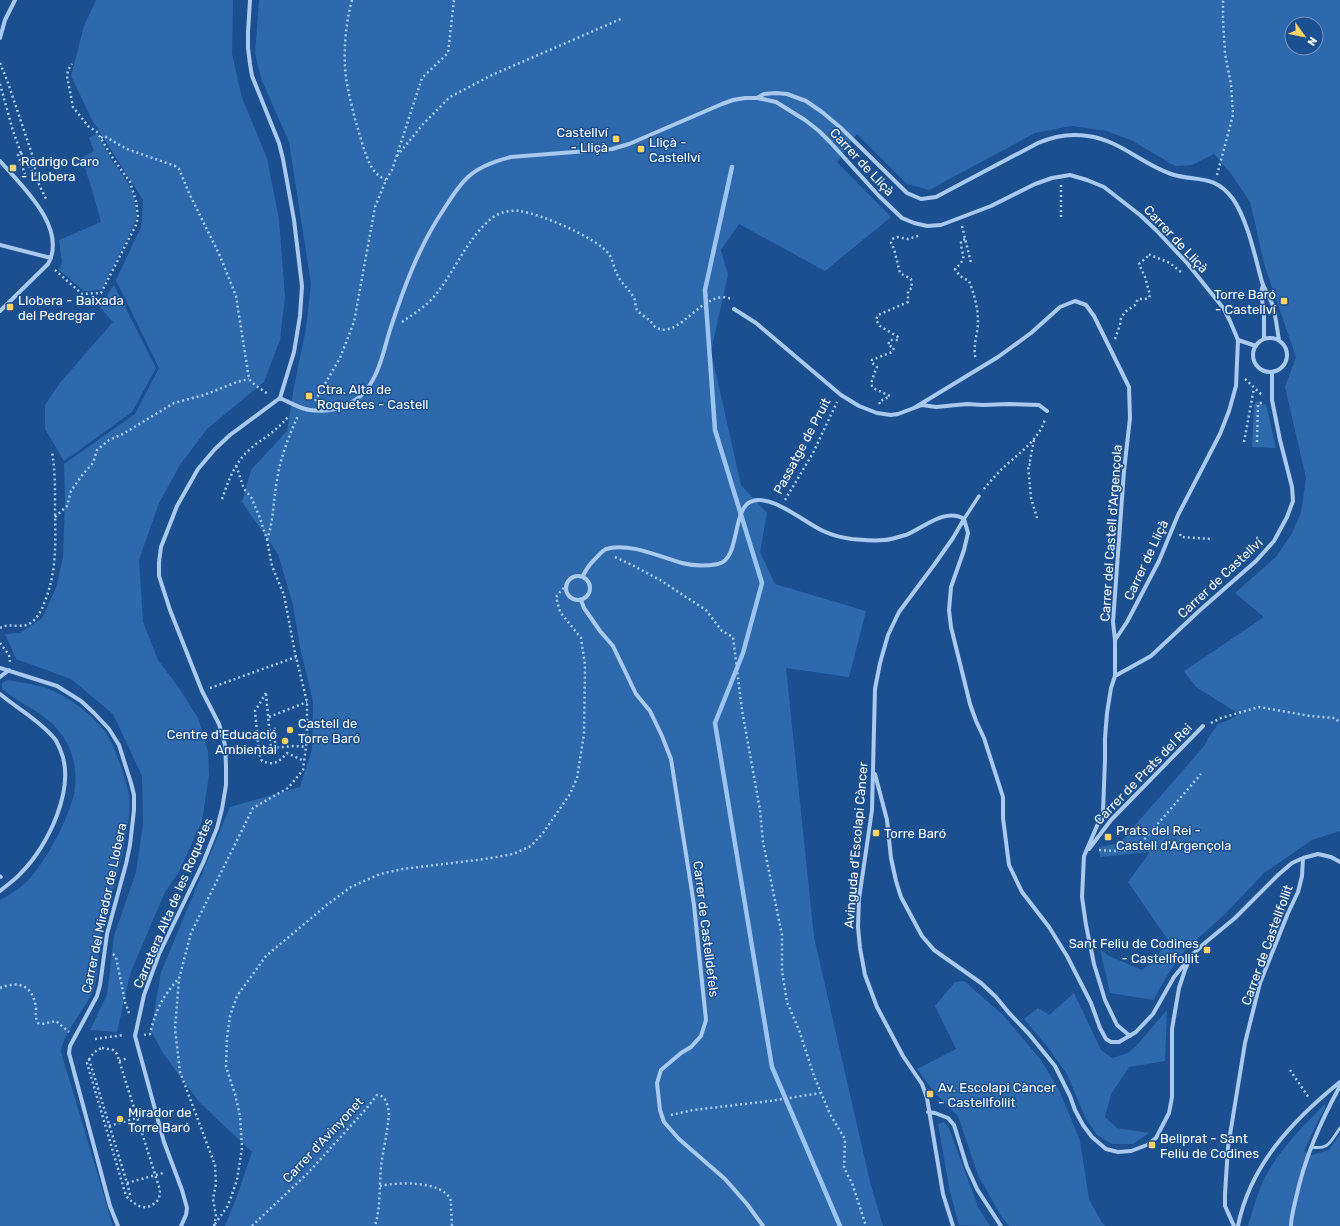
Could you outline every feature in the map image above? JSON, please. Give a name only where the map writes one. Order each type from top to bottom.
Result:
[{"type":"street","points":[[0,38],[15,0]]},
{"type":"street","points":[[250,0],[248,48],[252,76],[279,143],[283,159],[294,220],[302,286],[300,316],[294,352],[280,398],[309,410],[323,411],[343,407],[360,396],[373,380],[405,286],[425,240],[459,187],[476,171],[498,160],[511,157],[612,148],[629,144],[722,104],[745,98],[757,98],[764,94],[776,93],[788,94],[814,106],[841,128],[907,193],[921,199],[936,197],[1038,143],[1050,138],[1064,135],[1084,135],[1102,139],[1118,146],[1151,166],[1172,174],[1203,179],[1214,183],[1227,192],[1237,205],[1251,242],[1263,285],[1273,307],[1279,340]]},
{"type":"street","name":"Carrer de Lliçà","points":[[757,98],[776,102],[805,120],[825,136],[879,196],[902,218],[914,223],[927,226],[941,225],[991,206],[1035,184],[1061,176],[1070,175],[1104,187],[1140,215],[1187,263],[1224,309],[1238,340],[1236,386],[1229,411],[1220,434],[1178,515],[1159,561],[1127,622],[1115,640]]},
{"type":"street","points":[[0,161],[26,190],[41,210],[52,235],[53,247],[48,264],[0,311]]},
{"type":"street","points":[[0,245],[51,258]]},
{"type":"street","points":[[1263,285],[1261,292],[1264,314],[1264,339]]},
{"type":"street","name":"Carrer del Castell d'Argençola","points":[[914,408],[982,367],[1013,346],[1060,308],[1074,301],[1086,305],[1094,316],[1129,387],[1130,405],[1113,622],[1116,676],[1111,688],[1106,726],[1102,812],[1084,856],[1082,897],[1094,964],[1104,1000],[1117,1025],[1130,1036]]},
{"type":"street","points":[[734,309],[756,323],[841,395],[868,410],[877,413],[891,415],[905,412],[922,405],[936,407],[967,404],[1039,405],[1047,411]]},
{"type":"street","points":[[1269,337],[1279,340],[1284,343],[1288,353],[1287,358],[1282,368],[1272,372],[1267,372],[1257,366],[1253,356],[1256,346],[1264,339],[1269,337]]},
{"type":"street","points":[[1238,340],[1256,346]]},
{"type":"street","name":"Carrer de Castellví","points":[[1116,676],[1151,656],[1256,561],[1274,541],[1287,517],[1293,501],[1292,487],[1272,400],[1272,372]]},
{"type":"street","name":"Carretera Alta de les Roquetes","points":[[181,1226],[186,1215],[187,1208],[182,1190],[164,1142],[135,1036],[144,995],[159,954],[203,863],[217,828],[226,785],[225,745],[219,724],[202,691],[172,617],[159,576],[158,562],[161,547],[177,506],[198,469],[215,449],[230,435],[280,398]]},
{"type":"street","points":[[964,519],[979,496]]},
{"type":"street","points":[[583,576],[586,568],[604,550],[620,547],[634,549],[683,564],[720,564],[726,559],[735,537],[742,510],[749,502],[758,500],[770,502],[781,507],[822,531],[837,536],[872,540],[890,539],[907,534],[934,520],[948,516],[960,516],[964,519],[968,533],[964,550],[951,587],[949,616],[954,644],[970,704],[984,738],[1003,797],[1003,818],[1009,864],[1022,892],[1049,928],[1067,956],[1092,1003],[1100,1028],[1106,1039],[1111,1042],[1119,1042],[1136,1032],[1152,1014],[1174,977],[1193,954],[1235,918],[1278,875],[1292,864],[1303,858],[1318,854],[1331,857],[1340,862]]},
{"type":"street","name":"Avinguda d'Escolapi Càncer","points":[[953,1226],[943,1194],[928,1112],[927,1098],[922,1084],[903,1056],[878,1006],[865,975],[858,927],[859,899],[872,810],[875,689],[880,663],[888,635],[899,612],[938,560],[964,519]]},
{"type":"street","points":[[576,575],[583,576],[589,581],[590,589],[587,596],[581,600],[569,597],[566,585],[569,579],[576,575]]},
{"type":"street","name":"Carrer de Castelldefels","points":[[581,600],[584,608],[600,631],[613,646],[636,694],[650,712],[662,736],[671,760],[676,785],[694,905],[706,1020],[701,1036],[691,1047],[681,1053],[661,1070],[657,1083],[660,1110],[664,1122],[679,1139],[725,1179],[763,1226]]},
{"type":"street","name":"Carrer del Mirador de Llobera","points":[[0,668],[57,686],[81,701],[90,709],[109,729],[118,745],[127,767],[134,796],[133,823],[126,864],[104,948],[99,991],[70,1046],[69,1053],[110,1206],[118,1226]]},
{"type":"street","points":[[0,677],[9,670]]},
{"type":"street","points":[[0,694],[33,718],[55,739],[62,755],[65,771],[64,790],[52,828],[40,849],[21,873],[0,890]]},
{"type":"street","name":"Carrer de Prats del Rei","points":[[1084,856],[1111,820],[1204,726]]},
{"type":"street","points":[[874,770],[887,820],[891,858],[896,881],[901,897],[922,936],[934,950],[981,983],[996,997],[1029,1034],[1055,1066],[1083,1125],[1092,1137],[1106,1149],[1118,1152],[1131,1151],[1147,1145],[1156,1138],[1166,1120],[1172,1097],[1172,1029],[1179,988],[1185,970],[1193,954]]},
{"type":"street","name":"Carrer de Castellfollit","points":[[1234,1226],[1225,1206],[1225,1194],[1228,1146],[1245,1042],[1260,983],[1298,892],[1302,876],[1303,858]]},
{"type":"street","points":[[1238,1226],[1247,1194],[1262,1164],[1279,1140],[1313,1105],[1340,1082]]},
{"type":"street","points":[[1290,1226],[1300,1180],[1311,1147],[1322,1119],[1340,1086]]},
{"type":"street","points":[[928,1112],[948,1118],[954,1125],[967,1167],[977,1189],[1001,1226]]},
{"type":"lane","points":[[1311,1147],[1326,1147],[1340,1128]]},
{"type":"path","points":[[352,0],[345,38],[345,68],[347,87],[363,147],[372,169],[377,175],[386,180]]},
{"type":"path","points":[[309,410],[340,358],[354,322],[375,207],[386,180],[392,170],[422,78],[448,53],[454,0]]},
{"type":"path","points":[[1214,183],[1233,115],[1231,84],[1225,54],[1223,0]]},
{"type":"path","points":[[396,158],[424,123],[450,97],[492,75],[621,20]]},
{"type":"path","points":[[0,63],[33,157],[35,176],[21,153],[13,131],[0,84]]},
{"type":"path","points":[[55,270],[82,294],[101,293],[138,217],[136,201],[130,182],[114,160],[97,132],[88,126],[73,107],[67,76],[68,70],[72,64]]},
{"type":"path","points":[[101,138],[104,136],[127,150],[175,166],[179,169],[220,256],[236,296],[249,379],[268,394]]},
{"type":"path","points":[[21,153],[18,155],[27,177]]},
{"type":"path","points":[[1061,176],[1062,218]]},
{"type":"path","points":[[390,329],[423,309],[432,299],[466,247],[484,225],[492,217],[506,211],[530,213],[574,230],[595,242],[609,254],[618,278],[634,298],[637,310],[656,328],[662,330],[677,326],[689,315],[719,296],[726,296],[730,299],[734,309]]},
{"type":"path","points":[[959,218],[971,263]]},
{"type":"path","points":[[891,415],[890,408],[880,404],[879,402],[890,396],[873,388],[872,384],[874,374],[878,367],[871,362],[872,360],[892,352],[894,348],[888,345],[890,340],[898,340],[898,336],[880,326],[876,320],[878,315],[908,302],[908,291],[912,288],[911,279],[900,273],[891,243],[892,239],[897,237],[908,239],[920,235],[924,233],[927,226]]},
{"type":"path","points":[[965,239],[961,241],[964,260],[955,269],[960,276],[969,281],[975,297],[978,322],[975,357],[976,361],[982,367]]},
{"type":"path","points":[[1109,348],[1114,340],[1121,318],[1125,312],[1135,306],[1138,299],[1149,298],[1150,295],[1140,264],[1148,254],[1170,263],[1184,275]]},
{"type":"path","points":[[55,517],[67,506],[71,491],[83,474],[94,463],[98,450],[109,440],[123,434],[174,403],[204,395],[249,379]]},
{"type":"path","points":[[1246,380],[1261,394]]},
{"type":"path","points":[[1244,442],[1254,388]]},
{"type":"path","name":"Passatge de Pruit","points":[[781,507],[813,453],[841,395]]},
{"type":"path","points":[[1257,442],[1258,404],[1266,401]]},
{"type":"path","points":[[979,496],[1002,469],[1015,459],[1038,435],[1047,411]]},
{"type":"path","points":[[222,499],[227,482],[236,465],[247,452],[277,428],[288,417]]},
{"type":"path","points":[[267,540],[271,528],[276,480],[279,467],[296,421]]},
{"type":"path","points":[[1034,439],[1030,460],[1031,464],[1028,465],[1031,498],[1037,518]]},
{"type":"path","points":[[0,628],[25,626],[29,624],[42,610],[49,589],[54,571],[56,543],[55,467],[52,452]]},
{"type":"path","points":[[214,1225],[216,1216],[213,1198],[216,1184],[215,1165],[180,1072],[175,1029],[179,979],[192,932],[253,808],[288,788],[303,770],[306,747],[307,702],[296,657],[284,595],[272,566],[267,540],[260,518],[251,497],[244,489],[236,465]]},
{"type":"path","points":[[1181,530],[1181,537],[1211,539]]},
{"type":"path","points":[[604,550],[660,580],[706,610],[722,631],[733,637],[742,710],[760,810],[764,842],[782,935],[782,971],[787,1002],[830,1114],[845,1139],[844,1168],[852,1183],[866,1226]]},
{"type":"path","points":[[214,1225],[227,1207],[230,1200],[237,1180],[242,1148],[240,1116],[226,1066],[226,1038],[230,1016],[237,996],[266,956],[328,904],[351,887],[380,874],[403,869],[485,860],[513,854],[531,846],[543,833],[570,794],[577,778],[584,734],[585,665],[581,638],[560,612],[556,597],[566,585]]},
{"type":"path","points":[[0,643],[11,660],[9,670]]},
{"type":"path","points":[[202,691],[296,657]]},
{"type":"path","points":[[304,761],[287,753],[280,761],[270,764],[262,761],[259,753],[255,711],[266,693],[271,748],[295,746],[306,747]]},
{"type":"path","points":[[268,717],[307,702]]},
{"type":"path","points":[[1204,726],[1221,718],[1259,707],[1310,716],[1334,718],[1340,722]]},
{"type":"path","points":[[276,729],[273,729],[276,748]]},
{"type":"path","points":[[1115,852],[1136,849],[1201,774]]},
{"type":"path","points":[[104,948],[109,950],[116,957],[125,1002],[129,1013]]},
{"type":"path","points":[[135,1036],[150,1034],[154,1016],[166,994],[179,979]]},
{"type":"path","points":[[0,988],[12,985],[25,986],[30,990],[36,1008],[35,1018],[38,1023],[42,1024],[56,1021],[75,1036]]},
{"type":"path","points":[[95,1039],[123,1035]]},
{"type":"path","points":[[102,1048],[113,1050],[117,1054],[158,1185],[160,1196],[159,1200],[152,1206],[142,1207],[132,1202],[126,1196],[87,1063],[89,1059],[96,1050],[102,1048]]},
{"type":"path","points":[[119,1061],[128,1058]]},
{"type":"path","points":[[89,1059],[127,1184],[130,1195],[129,1198]]},
{"type":"path","points":[[1290,1070],[1313,1105]]},
{"type":"path","points":[[663,1117],[693,1110],[770,1102],[821,1092]]},
{"type":"path","name":"Carrer d'Avinyonet","points":[[252,1226],[308,1173],[377,1095],[381,1095],[388,1106],[389,1113],[381,1168],[380,1201],[375,1226]]},
{"type":"path","points":[[109,1126],[144,1116]]},
{"type":"path","points":[[127,1184],[163,1173]]},
{"type":"path","points":[[380,1186],[392,1183],[410,1183],[432,1186],[444,1191],[451,1201],[452,1226]]},
{"type":"shaded area","points":[[96,0],[233,0],[232,54],[242,98],[267,158],[279,220],[285,296],[280,340],[264,382],[207,429],[180,465],[159,503],[139,560],[143,622],[158,660],[179,688],[198,718],[208,751],[209,775],[202,821],[179,872],[165,892],[130,974],[117,1032],[90,1030],[107,995],[114,936],[136,872],[143,823],[142,776],[113,714],[71,679],[16,659],[5,634],[20,633],[42,618],[56,588],[63,557],[65,501],[64,464],[135,414],[159,368],[116,280],[141,227],[143,200],[92,120],[71,76],[84,26]]},
{"type":"shaded area","points":[[259,0],[1340,0],[1340,831],[1312,840],[1264,873],[1225,914],[1186,949],[1170,971],[1153,1000],[1110,993],[1100,949],[1109,956],[1142,970],[1154,961],[1168,940],[1128,882],[1150,852],[1100,857],[1099,847],[1116,844],[1124,838],[1205,745],[1218,724],[1239,714],[1196,687],[1184,671],[1264,617],[1235,593],[1276,557],[1291,535],[1301,513],[1306,478],[1285,387],[1296,357],[1265,267],[1250,202],[1232,175],[1214,154],[1192,165],[1175,166],[1131,140],[1106,131],[1072,126],[1035,133],[929,190],[907,184],[857,134],[837,162],[891,217],[825,271],[739,224],[721,250],[728,275],[711,351],[741,485],[767,513],[760,552],[775,584],[866,611],[849,677],[786,668],[814,937],[870,1182],[883,1226],[225,1226],[252,1152],[199,1102],[163,1053],[151,1031],[161,972],[230,807],[300,787],[312,749],[313,702],[300,647],[293,605],[278,554],[242,502],[251,470],[287,431],[306,328],[311,284],[289,142],[262,81],[255,54]]},
{"type":"shaded area","points":[[97,133],[111,159],[128,183],[134,196],[137,215],[131,231],[101,290],[84,291],[59,270],[62,262],[59,240],[101,222],[87,172],[81,158],[94,151],[89,138]]},
{"type":"shaded area","points":[[114,285],[156,368],[132,412],[64,461],[45,429],[45,405],[59,384],[113,322],[100,307]]},
{"type":"shaded area","points":[[1260,401],[1262,405],[1266,404],[1276,448],[1252,447],[1254,405],[1256,402]]},
{"type":"shaded area","points":[[8,680],[52,690],[70,700],[93,718],[106,733],[113,746],[123,772],[129,795],[129,814],[122,857],[101,931],[95,985],[92,993],[66,1036],[61,1052],[113,1226],[0,1226],[0,900],[23,885],[43,861],[58,836],[69,809],[75,787],[75,768],[72,755],[64,738],[43,716],[2,689],[2,683]]},
{"type":"shaded area","points":[[964,981],[1003,1015],[1041,1060],[1060,1092],[1080,1141],[1089,1199],[1102,1223],[1106,1226],[1009,1226],[1001,1216],[978,1175],[958,1116],[934,1092],[917,1069],[956,1049],[935,1006],[955,982]]},
{"type":"shaded area","points":[[1074,993],[1101,1050],[1112,1058],[1128,1053],[1137,1045],[1167,1010],[1165,1061],[1129,1067],[1111,1094],[1105,1117],[1117,1128],[1149,1133],[1133,1144],[1112,1144],[1097,1135],[1085,1117],[1067,1074],[1047,1046],[1024,1019],[1038,1008],[1049,1015]]},
{"type":"shaded area","points":[[1325,1104],[1325,1109],[1304,1151],[1312,1155],[1329,1150],[1340,1134],[1340,1226],[1248,1226],[1259,1190],[1270,1168],[1292,1139]]},
{"type":"shaded area","points":[[944,1122],[949,1128],[978,1207],[990,1226],[959,1225],[950,1192],[938,1124]]},
{"type":"waterway","points":[[732,167],[705,290],[715,430],[762,583],[743,653],[715,723],[772,1067],[840,1226]]},
{"type":"place","name":"Castellví - Lliçà","points":[[616,139]]},
{"type":"place","name":"Lliçà - Castellví","points":[[641,149]]},
{"type":"place","name":"Rodrigo Caro - Llobera","points":[[13,168]]},
{"type":"place","name":"Torre Baró - Castellví","points":[[1284,301]]},
{"type":"place","name":"Llobera - Baixada del Pedregar","points":[[10,307]]},
{"type":"place","name":"Ctra. Alta de Roquetes - Castell","points":[[309,396]]},
{"type":"place","name":"Castell de Torre Baró","points":[[290,730]]},
{"type":"place","name":"Centre d'Educació Ambiental","points":[[285,741]]},
{"type":"place","name":"Torre Baró","points":[[876,833]]},
{"type":"place","name":"Prats del Rei - Castell d'Argençola","points":[[1108,837]]},
{"type":"place","name":"Sant Feliu de Codines - Castellfollit","points":[[1207,950]]},
{"type":"place","name":"Av. Escolapi Càncer - Castellfollit","points":[[930,1094]]},
{"type":"place","name":"Mirador de Torre Baró","points":[[120,1119]]},
{"type":"place","name":"Bellprat - Sant Feliu de Codines","points":[[1152,1145]]}]
